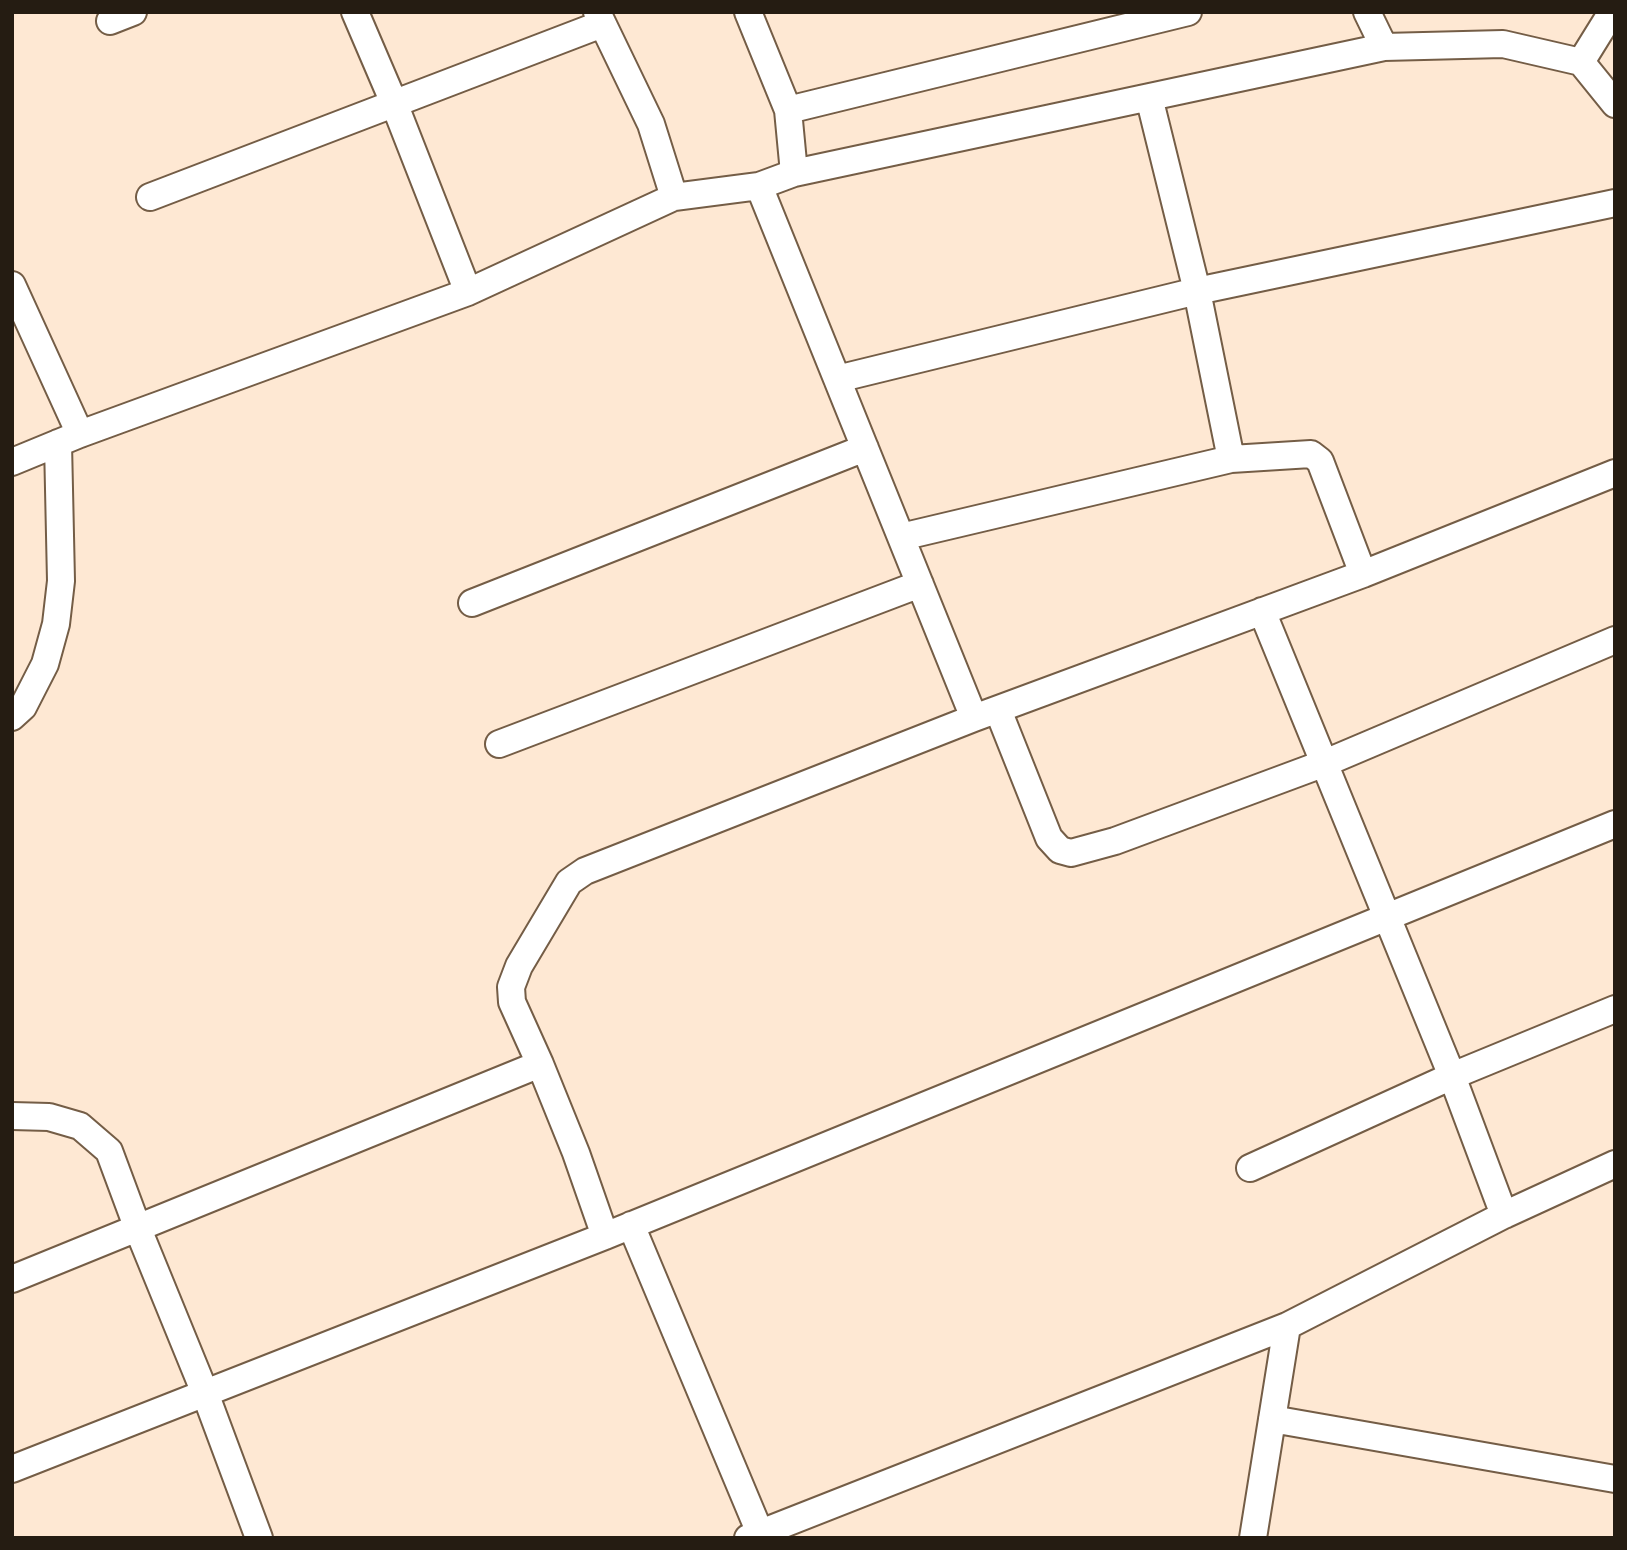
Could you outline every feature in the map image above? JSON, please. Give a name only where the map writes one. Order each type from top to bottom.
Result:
[{"type":"street","points":[[355,12],[394,103],[468,292]]},
{"type":"street","points":[[748,12],[788,110],[794,173]]},
{"type":"street","points":[[788,110],[1188,12]]},
{"type":"street","points":[[1367,12],[1384,47]]},
{"type":"street","points":[[1581,62],[1612,12]]},
{"type":"street","points":[[150,197],[394,103],[599,18],[652,124],[674,197]]},
{"type":"street","points":[[12,462],[69,438],[468,292],[674,197],[759,186],[794,173],[1384,47],[1503,44],[1581,62],[1615,104]]},
{"type":"street","points":[[1149,97],[1197,291],[1231,459]]},
{"type":"street","points":[[759,186],[920,584],[1049,838],[1060,850],[1071,853],[1115,841],[1325,763],[1615,640]]},
{"type":"street","points":[[837,379],[1197,291],[1615,203]]},
{"type":"street","points":[[12,285],[69,438],[56,624],[45,664],[23,707],[12,717]]},
{"type":"street","points":[[472,603],[865,448]]},
{"type":"street","points":[[901,537],[1231,459],[1311,454],[1320,461],[1363,574]]},
{"type":"street","points":[[605,1236],[576,1153],[512,1002],[511,987],[519,966],[569,882],[585,871],[986,714],[1363,574],[1615,473]]},
{"type":"street","points":[[499,744],[920,584]]},
{"type":"street","points":[[1262,611],[1452,1076],[1504,1215]]},
{"type":"street","points":[[12,1469],[605,1236],[1615,824]]},
{"type":"street","points":[[1250,1168],[1452,1076],[1615,1009]]},
{"type":"street","points":[[12,1279],[540,1064]]},
{"type":"street","points":[[12,1116],[49,1117],[80,1126],[109,1151],[259,1538]]},
{"type":"street","points":[[631,1225],[754,1535],[1287,1326],[1504,1215],[1615,1164]]},
{"type":"street","points":[[1251,1537],[1287,1326]]},
{"type":"street","points":[[1272,1419],[1615,1479]]}]
